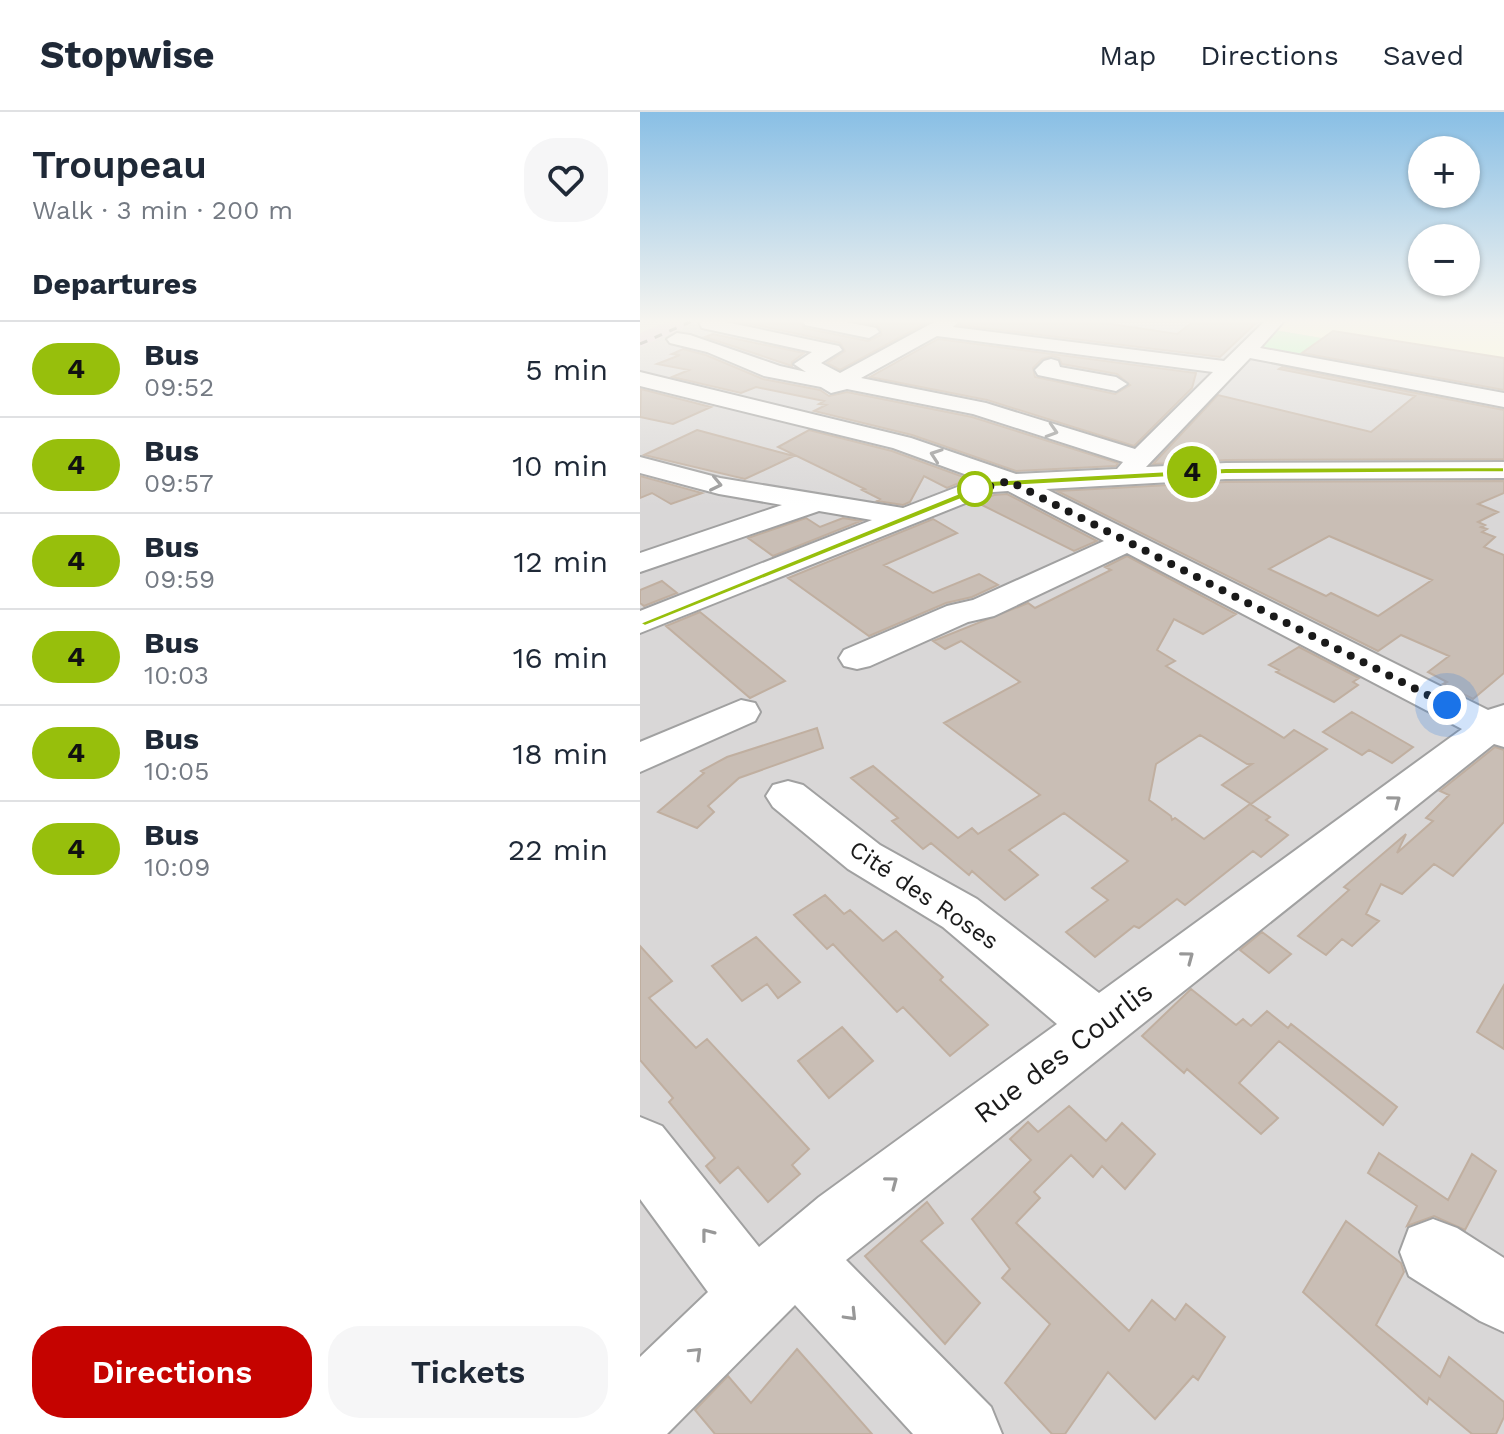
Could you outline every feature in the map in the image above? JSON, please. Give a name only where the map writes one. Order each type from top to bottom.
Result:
[{"type":"street","points":[[655,383],[902,443],[1009,481],[1500,726]]},
{"type":"street","points":[[781,414],[837,383]]},
{"type":"street","points":[[861,383],[978,408],[1135,467]]},
{"type":"street","points":[[1109,383],[1116,384]]},
{"type":"street","points":[[1135,467],[1216,383]]},
{"type":"street","points":[[1413,383],[1504,400]]},
{"type":"street","points":[[641,466],[719,486],[904,517]]},
{"type":"street","points":[[640,623],[989,484],[1135,467],[1226,471],[1504,470]]},
{"type":"street","points":[[640,563],[820,501]]},
{"type":"street","points":[[857,658],[959,613],[982,609],[1129,541]]},
{"type":"street","points":[[640,758],[741,712]]},
{"type":"street","name":"Rue des Courlis","points":[[640,1408],[776,1277],[842,1220],[1500,726]]},
{"type":"street","name":"Cité des Roses","points":[[788,796],[864,857],[960,913],[1098,1025]]},
{"type":"street","points":[[640,1148],[776,1277],[964,1434]]},
{"type":"street","points":[[1433,1252],[1504,1297]]},
{"type":"shaded area","points":[[640,383],[1504,383],[1504,1434],[640,1434]]},
{"type":"building","points":[[697,383],[782,383],[820,390],[829,396],[847,392],[972,417],[1118,463],[1116,466],[1016,471],[912,435],[814,411],[826,405],[819,404],[824,401],[756,387],[741,393]]},
{"type":"building","points":[[899,383],[1062,383],[1115,394],[1130,385],[1127,383],[1193,383],[1192,388],[1134,446],[987,400]]},
{"type":"building","points":[[1348,383],[1363,383],[1504,410],[1504,459],[1226,460],[1153,464],[1218,395],[1371,432],[1415,396]]},
{"type":"building","points":[[1464,383],[1504,383],[1504,390]]},
{"type":"building","points":[[641,389],[711,407],[673,424],[640,417]]},
{"type":"building","points":[[697,430],[794,456],[745,479],[644,455]]},
{"type":"building","points":[[809,430],[892,451],[969,479],[947,488],[924,476],[910,502],[903,505],[877,501],[880,499],[862,490],[865,489],[778,447]]},
{"type":"building","points":[[640,476],[702,493],[671,504],[652,493],[640,498]]},
{"type":"building","points":[[1504,481],[1504,493],[1478,504],[1498,512],[1478,522],[1487,529],[1482,532],[1495,537],[1484,547],[1504,555],[1504,673],[1473,699],[1443,684],[1447,682],[1428,672],[1449,656],[1401,635],[1378,651],[1057,491],[1226,482]],"holes":[[[1329,536],[1432,580],[1378,616],[1331,593],[1326,596],[1269,569]]]},
{"type":"building","points":[[1007,494],[1097,541],[1074,551],[976,502]]},
{"type":"building","points":[[806,518],[820,527],[843,518],[861,521],[773,556],[748,538]]},
{"type":"building","points":[[933,519],[957,533],[884,565],[933,593],[979,574],[998,585],[869,636],[788,578]]},
{"type":"building","points":[[1127,556],[1236,614],[1203,634],[1174,619],[1157,650],[1175,661],[1166,666],[1284,738],[1294,730],[1327,749],[1251,804],[1222,785],[1252,764],[1247,764],[1200,735],[1156,764],[1149,800],[1172,820],[1175,818],[1204,839],[1250,804],[1270,817],[1266,820],[1288,835],[1261,857],[1253,851],[1185,905],[1177,899],[1139,928],[1134,926],[1095,957],[1066,932],[1108,900],[1092,888],[1128,861],[1064,813],[1009,850],[1038,875],[1005,900],[972,871],[969,875],[931,843],[923,849],[892,821],[898,818],[851,778],[873,766],[958,838],[972,828],[978,834],[1040,795],[944,723],[1020,682],[961,641],[945,649],[933,641],[1028,603],[1035,608],[1111,570],[1105,567]]},
{"type":"building","points":[[662,581],[677,593],[644,606],[640,603],[640,590]]},
{"type":"building","points":[[700,612],[785,681],[750,698],[666,626]]},
{"type":"building","points":[[1299,647],[1359,678],[1353,682],[1358,685],[1334,702],[1276,672],[1279,670],[1269,665]]},
{"type":"building","points":[[1352,712],[1413,747],[1392,763],[1369,750],[1362,755],[1323,732]]},
{"type":"building","points":[[817,728],[823,748],[739,778],[708,806],[714,812],[697,828],[658,812],[704,773],[701,771],[727,757]]},
{"type":"building","points":[[1495,747],[1504,750],[1504,822],[1453,876],[1434,864],[1402,894],[1381,884],[1366,914],[1379,921],[1352,946],[1342,939],[1326,955],[1298,936],[1349,890],[1344,887],[1406,834],[1397,853],[1433,821],[1426,818],[1449,795],[1440,791]]},
{"type":"building","points":[[825,895],[844,914],[850,910],[883,941],[896,931],[943,977],[940,980],[988,1025],[950,1056],[903,1007],[897,1012],[833,944],[827,949],[794,915]]},
{"type":"building","points":[[1262,932],[1291,954],[1269,973],[1240,950]]},
{"type":"building","points":[[756,937],[800,982],[778,998],[767,984],[742,1001],[712,966]]},
{"type":"building","points":[[640,946],[672,981],[649,998],[696,1048],[707,1039],[809,1149],[792,1165],[800,1174],[768,1202],[738,1167],[720,1183],[706,1166],[715,1158],[669,1102],[673,1098],[640,1060]]},
{"type":"building","points":[[1504,985],[1504,1049],[1477,1032]]},
{"type":"building","points":[[1191,989],[1236,1025],[1243,1019],[1251,1026],[1267,1011],[1288,1028],[1291,1024],[1397,1107],[1383,1125],[1279,1041],[1239,1083],[1278,1118],[1261,1134],[1187,1069],[1184,1073],[1142,1036]]},
{"type":"building","points":[[842,1027],[873,1061],[829,1098],[798,1061]]},
{"type":"building","points":[[1069,1106],[1106,1141],[1122,1123],[1155,1154],[1125,1189],[1102,1166],[1093,1177],[1071,1155],[1034,1192],[1040,1198],[1016,1223],[1129,1331],[1152,1300],[1175,1320],[1186,1304],[1225,1337],[1198,1380],[1193,1376],[1155,1419],[1108,1372],[1065,1434],[1052,1434],[1005,1383],[1050,1324],[1002,1278],[1010,1269],[972,1219],[1031,1160],[1010,1139],[1028,1122],[1038,1132]]},
{"type":"building","points":[[1379,1153],[1448,1200],[1472,1154],[1496,1171],[1465,1230],[1434,1216],[1407,1226],[1417,1206],[1368,1173]]},
{"type":"building","points":[[927,1202],[943,1223],[921,1241],[980,1303],[945,1344],[865,1256]]},
{"type":"building","points":[[1346,1221],[1401,1263],[1404,1272],[1376,1325],[1440,1377],[1449,1357],[1504,1402],[1504,1417],[1496,1434],[1472,1434],[1429,1398],[1427,1404],[1303,1292]]},
{"type":"building","points":[[797,1349],[872,1434],[715,1434],[695,1410],[728,1376],[751,1403]]},
{"type":"bus line","name":"4","points":[[640,623],[989,484],[1081,476],[1226,471],[1504,470]]},
{"type":"route","points":[[975,489],[969,492],[989,484],[1009,481],[1447,705]]}]
